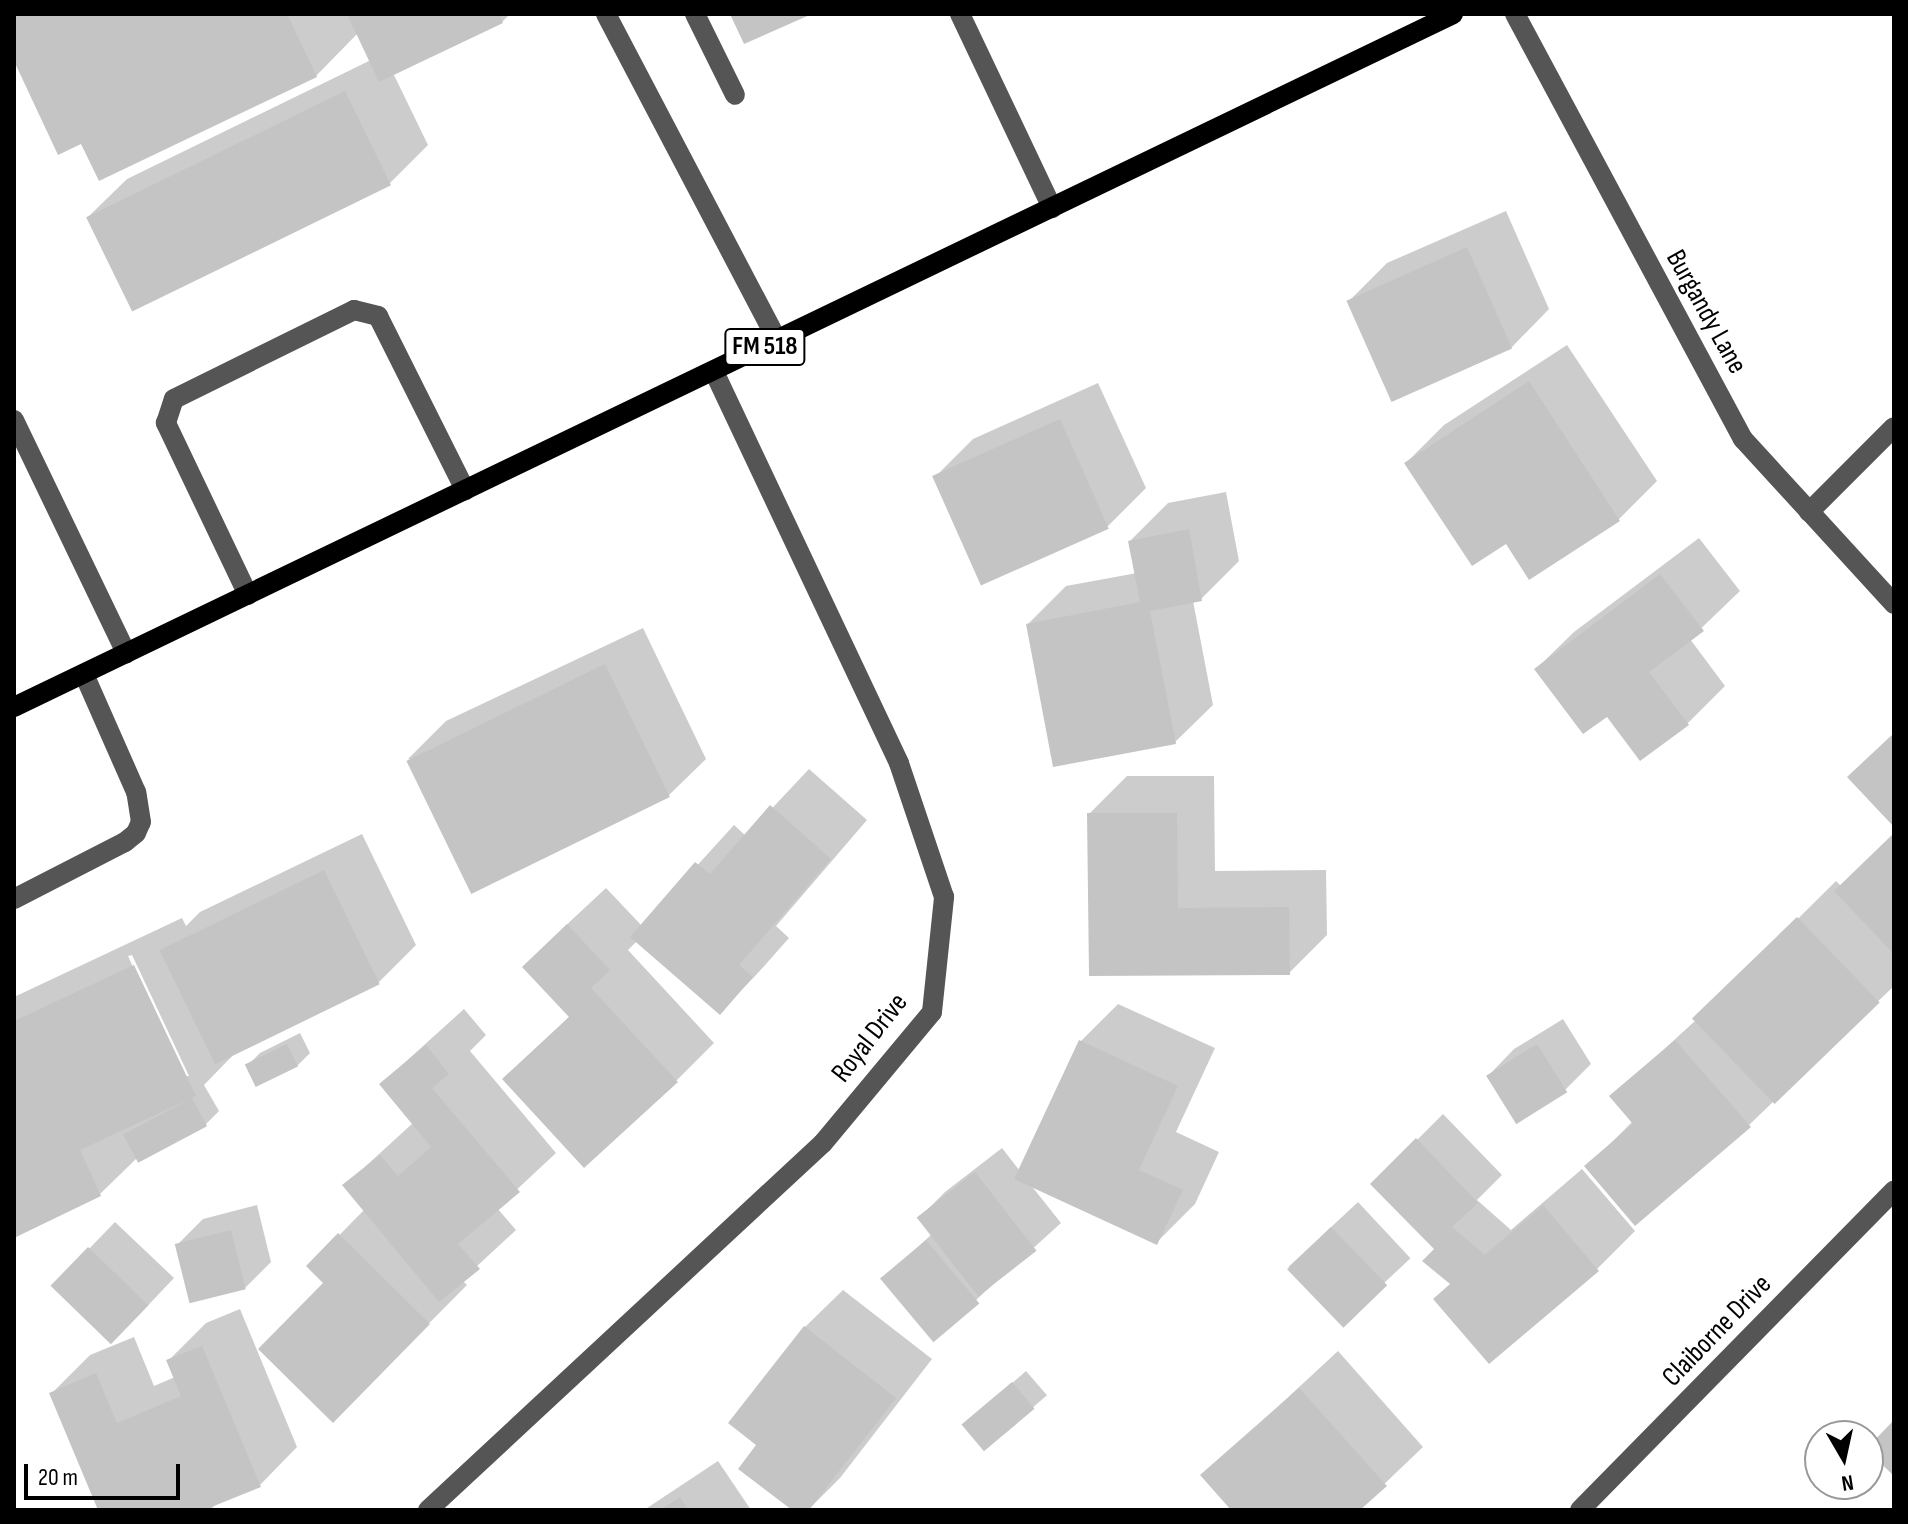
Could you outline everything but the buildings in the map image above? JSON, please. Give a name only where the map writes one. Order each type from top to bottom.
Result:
[{"type":"main road","name":"FM 518","points":[[14,707],[1453,14]]},
{"type":"street","points":[[606,14],[778,341]]},
{"type":"street","points":[[695,14],[735,95]]},
{"type":"street","points":[[960,14],[1052,208]]},
{"type":"street","name":"Burgandy Lane","points":[[1515,14],[1743,439],[1894,604]]},
{"type":"street","points":[[248,595],[166,423],[174,399],[354,310],[378,316],[465,490]]},
{"type":"street","name":"Royal Drive","points":[[428,1510],[823,1143],[932,1012],[944,897],[899,763],[714,372]]},
{"type":"street","points":[[14,420],[126,653]]},
{"type":"street","points":[[1809,512],[1894,427]]},
{"type":"street","points":[[14,899],[125,842],[136,833],[141,822],[136,792],[84,674]]},
{"type":"street","name":"Claiborne Drive","points":[[1580,1510],[1894,1190]]}]
